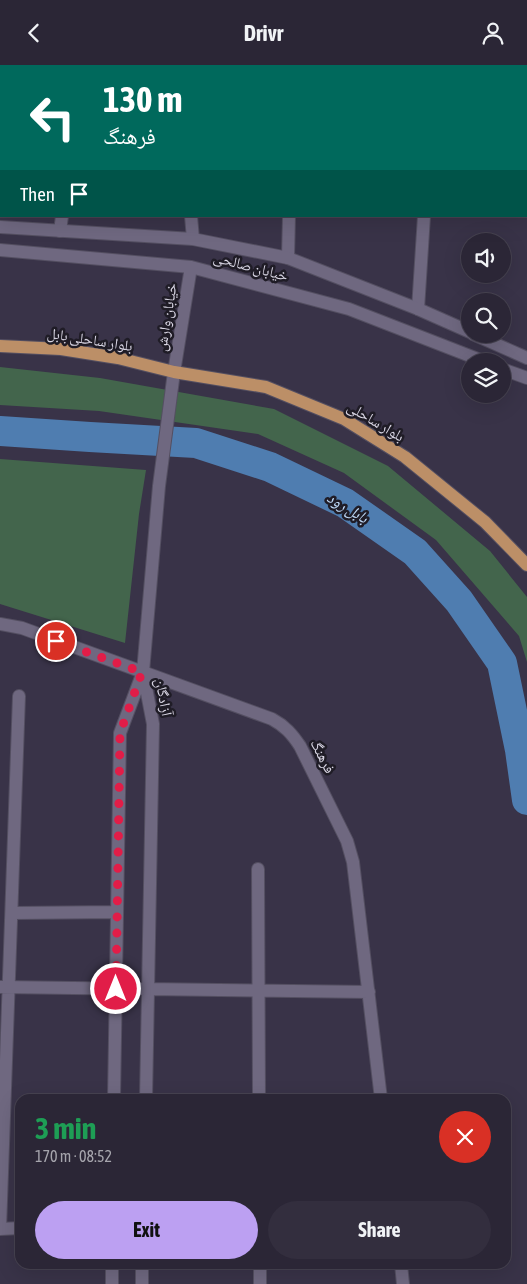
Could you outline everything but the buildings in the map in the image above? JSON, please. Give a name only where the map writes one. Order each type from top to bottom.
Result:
[{"type":"main road","name":"بلوار ساحلی بابل","points":[[0,345],[61,349],[118,358],[174,372]]},
{"type":"main road","name":"بلوار ساحلی","points":[[174,372],[266,387],[344,419],[405,457],[484,522],[527,565]]},
{"type":"street","points":[[60,231],[62,217]]},
{"type":"street","points":[[191,217],[192,239]]},
{"type":"street","points":[[288,258],[289,217]]},
{"type":"street","points":[[418,309],[424,217]]},
{"type":"street","name":"خيابان صالحی","points":[[0,227],[192,239],[288,258],[418,309],[461,328]]},
{"type":"street","name":"خيابان صالحی","points":[[0,250],[190,267],[349,309],[462,353]]},
{"type":"street","name":"خیابان وارش","points":[[142,672],[159,486],[190,267]]},
{"type":"street","name":"خيابان صالحی","points":[[494,343],[527,358]]},
{"type":"street","points":[[511,372],[527,378]]},
{"type":"street","name":"فرهنگ","points":[[0,624],[22,628],[272,719],[293,735],[347,841],[353,862],[380,1094]]},
{"type":"street","name":"آزادگان","points":[[114,1094],[120,733],[142,672]]},
{"type":"street","name":"آزادگان","points":[[142,672],[153,725],[146,1094]]},
{"type":"street","points":[[15,1228],[0,1229],[4,987],[12,913],[19,696]]},
{"type":"street","points":[[258,869],[259,1094]]},
{"type":"street","points":[[12,913],[117,912]]},
{"type":"street","points":[[4,987],[369,992]]},
{"type":"street","points":[[112,1269],[112,1284]]},
{"type":"street","points":[[142,1269],[142,1284]]},
{"type":"street","points":[[260,1269],[260,1284]]},
{"type":"street","points":[[402,1269],[403,1284]]},
{"type":"green space","points":[[0,367],[100,378],[274,409],[388,466],[490,551],[527,597],[527,662],[519,636],[436,540],[344,473],[258,434],[99,411],[0,405]]},
{"type":"green space","points":[[0,459],[146,470],[139,514],[125,643],[0,604]]},
{"type":"waterway","name":"بابل رود","points":[[0,431],[196,443],[270,467],[345,503],[415,552],[459,601],[502,663],[520,750],[527,800]]},
{"type":"route","points":[[56,641],[142,672],[120,733],[116,989]]}]
